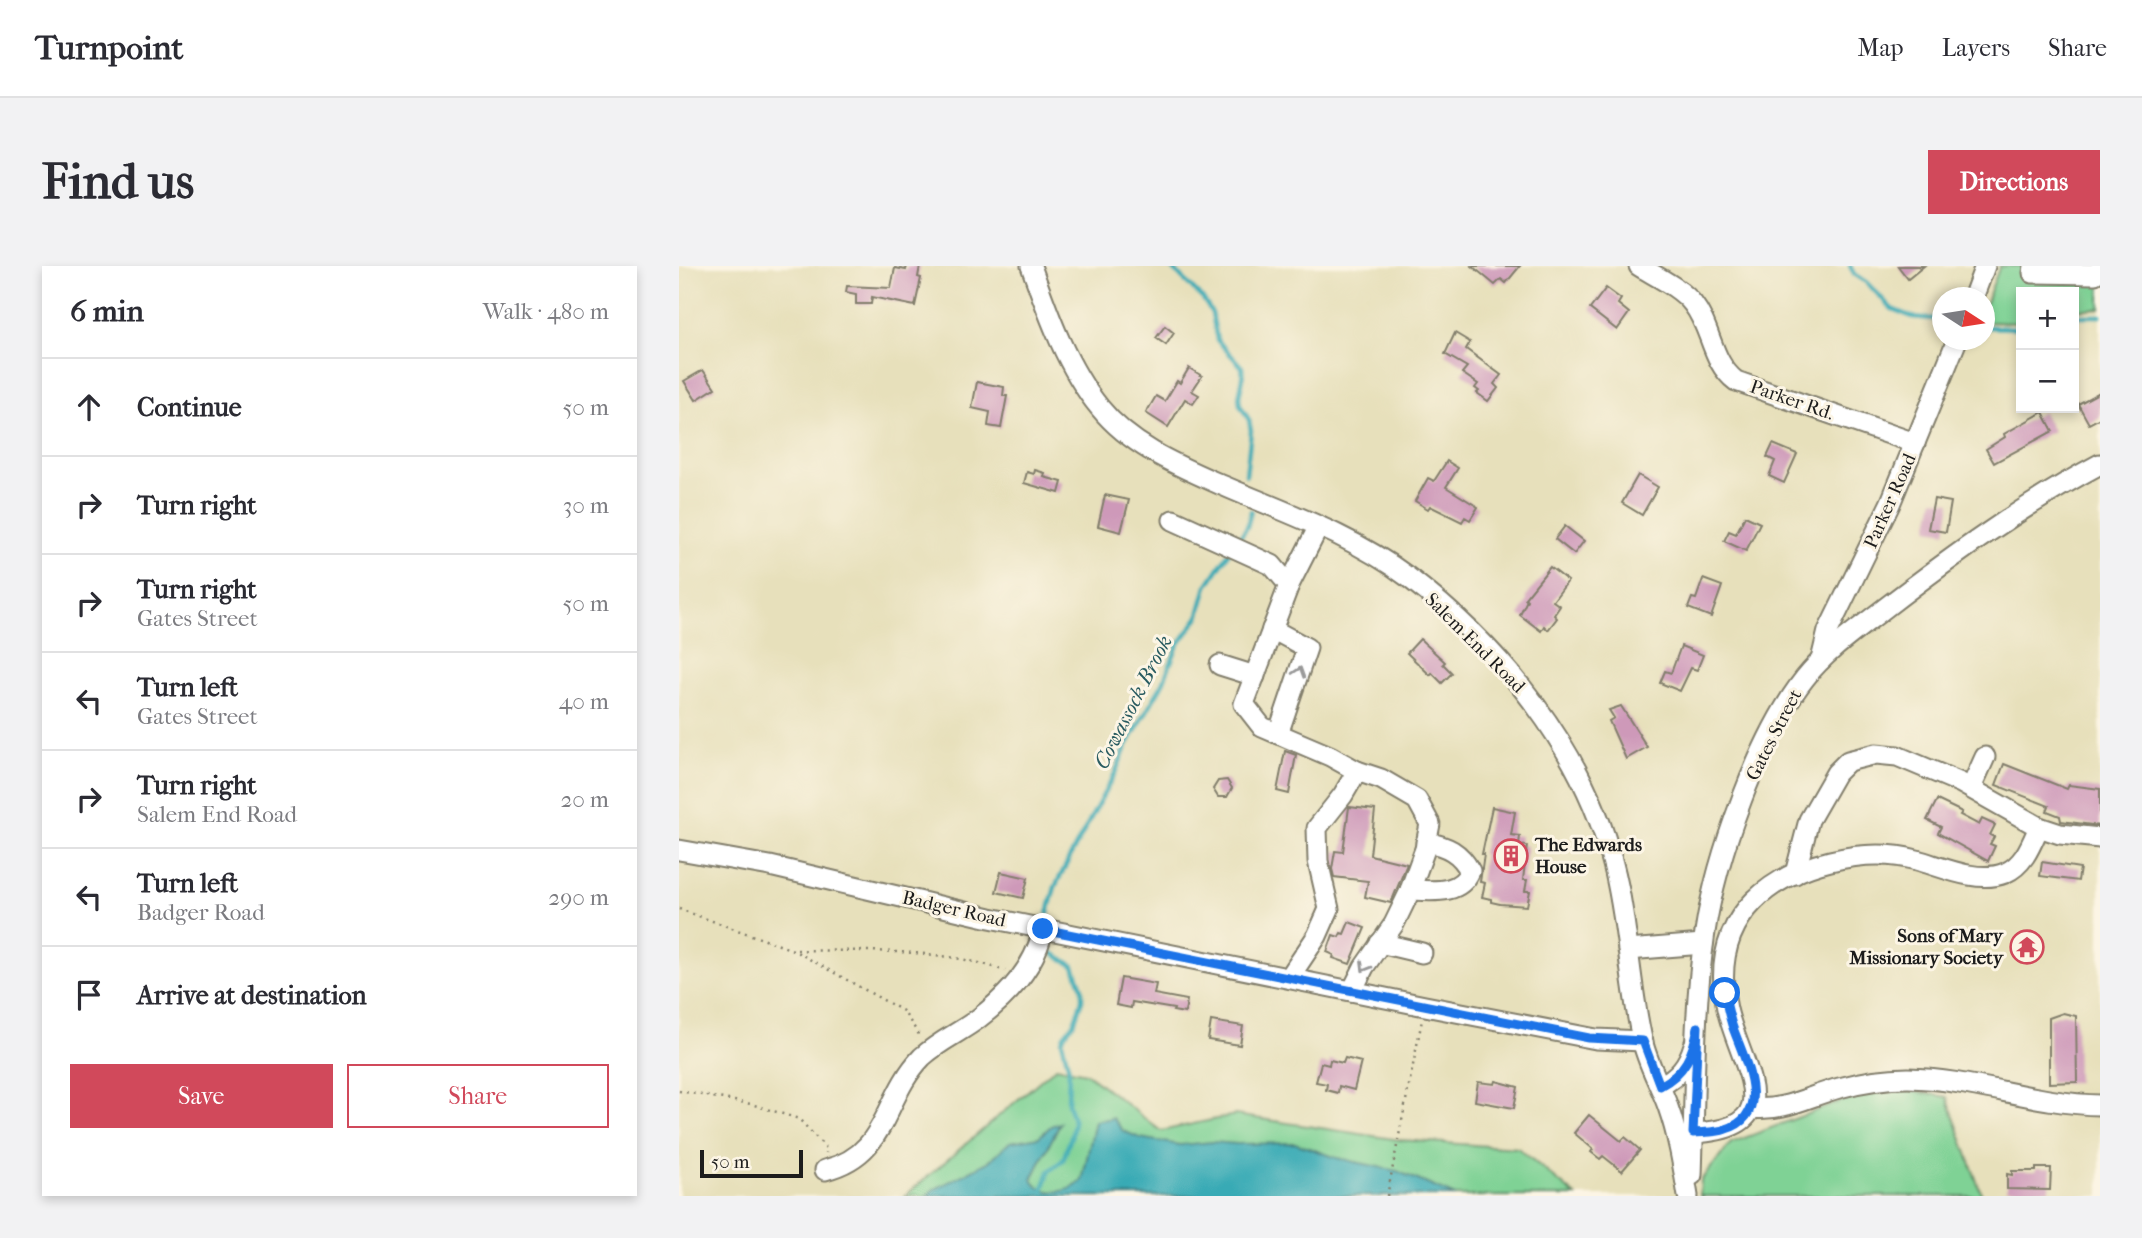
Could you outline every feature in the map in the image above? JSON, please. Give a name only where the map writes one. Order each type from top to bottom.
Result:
[{"type":"street","name":"Salem End Road","points":[[1031,266],[1071,362],[1099,407],[1115,424],[1133,439],[1174,464],[1319,526],[1382,559],[1430,595],[1509,674],[1545,718],[1572,760],[1602,827],[1616,875],[1643,1041],[1672,1118],[1690,1196]]},
{"type":"street","name":"Parker Rd.","points":[[1639,266],[1692,302],[1721,365],[1736,381],[1915,443]]},
{"type":"street","points":[[1977,287],[1985,266]]},
{"type":"street","points":[[2033,266],[2033,273],[2095,274],[2100,270]]},
{"type":"street","name":"Parker Road","points":[[1821,660],[1826,634],[1883,520],[1953,350]]},
{"type":"street","name":"Gates Street","points":[[1690,1196],[1703,944],[1719,871],[1759,760],[1787,703],[1821,660],[1976,539],[2042,496],[2100,464]]},
{"type":"street","points":[[1173,520],[1272,565],[1289,585]]},
{"type":"street","points":[[1319,526],[1289,585],[1244,704],[1262,727],[1357,771],[1381,779],[1417,800],[1430,824],[1410,890],[1394,923],[1364,967],[1352,991]]},
{"type":"street","points":[[1272,629],[1307,648],[1279,734]]},
{"type":"street","points":[[1220,664],[1255,676]]},
{"type":"street","points":[[1795,874],[1809,820],[1836,773],[1848,761],[1859,757],[1891,755],[1971,788],[2039,827],[2060,834],[2100,838]]},
{"type":"street","points":[[1971,788],[1985,757]]},
{"type":"street","points":[[1289,978],[1317,936],[1329,909],[1318,861],[1317,828],[1357,771]]},
{"type":"street","points":[[1693,1133],[1734,1126],[1744,1119],[1751,1108],[1751,1078],[1731,1024],[1723,973],[1729,937],[1739,918],[1755,900],[1772,887],[1818,864],[1868,855],[1893,855],[1970,874],[1998,875],[2009,871],[2022,860],[2039,827]]},
{"type":"street","points":[[1410,890],[1454,889],[1466,881],[1470,871],[1463,858],[1445,845],[1426,842]]},
{"type":"street","name":"Badger Road","points":[[679,850],[770,866],[1043,929],[1425,1006],[1596,1039],[1643,1041]]},
{"type":"street","points":[[825,1170],[849,1163],[869,1145],[879,1131],[899,1088],[930,1051],[980,1017],[1021,977],[1036,955],[1043,929]]},
{"type":"street","points":[[1380,943],[1422,953]]},
{"type":"street","points":[[1628,950],[1703,944]]},
{"type":"street","name":"Gates Street","points":[[1660,1086],[1677,1076],[1686,1065],[1698,1027]]},
{"type":"street","points":[[1751,1108],[1781,1108],[1837,1088],[1887,1079],[1910,1078],[2034,1098],[2100,1105]]},
{"type":"path","points":[[679,909],[793,950],[903,1012],[930,1051]]},
{"type":"path","points":[[793,950],[911,953],[979,961],[1021,977]]},
{"type":"path","points":[[1387,1196],[1425,1006]]},
{"type":"path","points":[[679,1091],[751,1104],[799,1119],[827,1149],[825,1170]]},
{"type":"green space","points":[[2000,266],[2100,266],[2100,308],[2079,310],[2079,287],[2016,287],[2016,323],[1995,322],[1995,287],[1992,287]]},
{"type":"green space","points":[[1056,1067],[1086,1073],[1161,1131],[1235,1115],[1400,1140],[1518,1148],[1576,1196],[905,1196]]},
{"type":"green space","points":[[1906,1090],[1947,1097],[1982,1196],[1700,1196],[1701,1180],[1731,1143],[1847,1099]]},
{"type":"water","points":[[1113,1118],[1123,1131],[1140,1138],[1180,1145],[1212,1142],[1295,1143],[1337,1158],[1397,1171],[1455,1196],[927,1196],[933,1190],[988,1162],[1010,1142],[1039,1137],[1051,1126],[1060,1123],[1032,1179],[1036,1185],[1047,1191],[1069,1189],[1082,1181],[1095,1121]]},
{"type":"building","points":[[907,266],[920,266],[918,277],[921,278],[915,306],[872,297],[871,304],[856,304],[856,294],[846,292],[847,286],[891,288],[895,268],[906,270]]},
{"type":"building","points":[[1472,266],[1520,266],[1506,283],[1501,279],[1495,285]]},
{"type":"building","points":[[1898,266],[1924,266],[1908,279]]},
{"type":"building","points":[[1606,288],[1621,299],[1618,304],[1629,313],[1617,330],[1590,309]]},
{"type":"building","points":[[1165,326],[1174,333],[1166,345],[1156,338]]},
{"type":"building","points":[[1455,333],[1470,342],[1466,349],[1501,375],[1494,384],[1498,388],[1488,401],[1477,393],[1479,391],[1475,388],[1478,384],[1462,373],[1467,367],[1445,354]]},
{"type":"building","points":[[1189,368],[1202,376],[1192,391],[1199,395],[1193,404],[1185,399],[1168,427],[1146,413],[1156,396],[1165,401]]},
{"type":"building","points":[[703,370],[715,388],[696,400],[684,381]]},
{"type":"building","points":[[977,382],[1004,387],[1003,396],[1007,396],[1001,428],[988,426],[990,412],[972,408]]},
{"type":"building","points":[[2100,392],[2100,418],[2089,424],[2079,403]]},
{"type":"building","points":[[2041,413],[2053,431],[1994,463],[1986,449],[2005,437],[2004,434]]},
{"type":"building","points":[[1773,444],[1797,454],[1784,483],[1769,476],[1775,461],[1767,457]]},
{"type":"building","points":[[1447,461],[1458,468],[1446,487],[1478,507],[1470,520],[1465,517],[1462,522],[1415,501],[1428,478],[1434,481]]},
{"type":"building","points":[[1035,470],[1045,473],[1044,477],[1062,482],[1059,493],[1024,483],[1027,472],[1034,474]]},
{"type":"building","points":[[1638,475],[1658,487],[1642,515],[1622,503]]},
{"type":"building","points":[[1105,495],[1129,500],[1121,532],[1098,526]]},
{"type":"building","points":[[1934,499],[1951,502],[1946,532],[1928,529]]},
{"type":"building","points":[[1745,516],[1760,523],[1746,551],[1724,541],[1729,531],[1736,534]]},
{"type":"building","points":[[1565,526],[1584,541],[1574,554],[1555,539]]},
{"type":"building","points":[[1550,567],[1568,581],[1553,601],[1560,606],[1554,615],[1557,618],[1548,630],[1544,626],[1541,631],[1520,615],[1527,600],[1525,598]]},
{"type":"building","points":[[1703,579],[1722,586],[1711,617],[1688,608],[1692,598],[1696,599]]},
{"type":"building","points":[[1420,639],[1445,662],[1443,664],[1452,673],[1442,683],[1407,653]]},
{"type":"building","points":[[1681,646],[1703,655],[1697,670],[1691,668],[1680,691],[1660,683],[1665,671],[1671,673]]},
{"type":"building","points":[[1621,706],[1647,747],[1626,759],[1609,721],[1614,718],[1609,710]]},
{"type":"building","points":[[1285,751],[1296,755],[1289,794],[1277,791]]},
{"type":"building","points":[[2004,764],[2067,789],[2069,785],[2100,789],[2100,826],[2061,821],[2060,816],[2047,811],[2049,806],[1996,785]]},
{"type":"building","points":[[1227,780],[1232,788],[1227,797],[1218,797],[1213,789],[1218,781]]},
{"type":"building","points":[[1937,800],[1962,812],[1960,815],[1979,825],[1982,819],[1995,825],[1990,835],[1994,837],[1990,844],[1995,846],[1988,861],[1938,833],[1941,827],[1927,820]]},
{"type":"building","points":[[1349,807],[1375,810],[1370,855],[1407,864],[1391,903],[1365,897],[1368,881],[1334,877],[1332,869],[1335,851],[1343,852]]},
{"type":"building","name":"The Edwards House","points":[[1492,807],[1515,812],[1511,835],[1520,836],[1519,845],[1527,846],[1523,880],[1527,880],[1525,891],[1530,891],[1527,906],[1500,904],[1482,897],[1485,883],[1480,882],[1482,854]]},
{"type":"building","points":[[2042,862],[2080,868],[2078,881],[2040,876]]},
{"type":"building","points":[[1001,872],[1028,878],[1023,898],[996,892]]},
{"type":"building","points":[[1349,922],[1365,928],[1350,964],[1333,958],[1334,955],[1327,952],[1333,935],[1339,937],[1341,933],[1344,934]]},
{"type":"building","points":[[1121,978],[1156,984],[1154,994],[1187,1000],[1185,1013],[1132,1002],[1131,1008],[1116,1005]]},
{"type":"building","points":[[2063,1013],[2076,1016],[2077,1082],[2049,1083],[2049,1018]]},
{"type":"building","points":[[1211,1021],[1243,1026],[1240,1045],[1208,1040]]},
{"type":"building","points":[[1345,1058],[1361,1062],[1354,1090],[1339,1086],[1338,1093],[1326,1090],[1327,1084],[1316,1082],[1321,1063],[1329,1065],[1330,1060],[1343,1063]]},
{"type":"building","points":[[1496,1081],[1518,1087],[1514,1108],[1475,1101],[1478,1082],[1495,1084]]},
{"type":"building","points":[[1589,1115],[1621,1141],[1625,1137],[1640,1150],[1622,1171],[1603,1156],[1600,1159],[1591,1152],[1593,1149],[1574,1133]]},
{"type":"building","points":[[2036,1168],[2051,1168],[2050,1190],[2007,1189],[2007,1174],[2012,1175],[2012,1171],[2036,1171]]},
{"type":"waterway","name":"Cowassock Brook","points":[[1170,266],[1203,299],[1212,313],[1217,340],[1242,367],[1240,405],[1249,420],[1251,431],[1246,475]]},
{"type":"waterway","points":[[1850,266],[1854,274],[1866,282],[1892,309],[1912,317],[1932,319]]},
{"type":"waterway","points":[[2079,316],[2100,316]]},
{"type":"waterway","points":[[1995,327],[2016,328]]},
{"type":"waterway","name":"Cowassock Brook","points":[[1235,544],[1247,527],[1251,511]]},
{"type":"waterway","name":"Cowassock Brook","points":[[1048,913],[1055,887],[1071,855],[1127,745],[1162,685],[1178,645],[1198,618],[1207,586],[1230,551]]},
{"type":"waterway","name":"Cowassock Brook","points":[[1042,1193],[1049,1171],[1063,1160],[1072,1134],[1074,1122],[1068,1104],[1069,1069],[1062,1041],[1074,1023],[1082,1000],[1082,988],[1074,966],[1051,952],[1049,944]]},
{"type":"place","name":"The Edwards House","points":[[1511,856]]},
{"type":"place","name":"Sons of Mary Missionary Society","points":[[2027,947]]},
{"type":"route","points":[[1043,929],[1589,1038],[1643,1041],[1660,1086],[1677,1076],[1686,1065],[1698,1027],[1693,1133],[1734,1126],[1744,1119],[1752,1103],[1751,1078],[1731,1024],[1725,993]]}]
